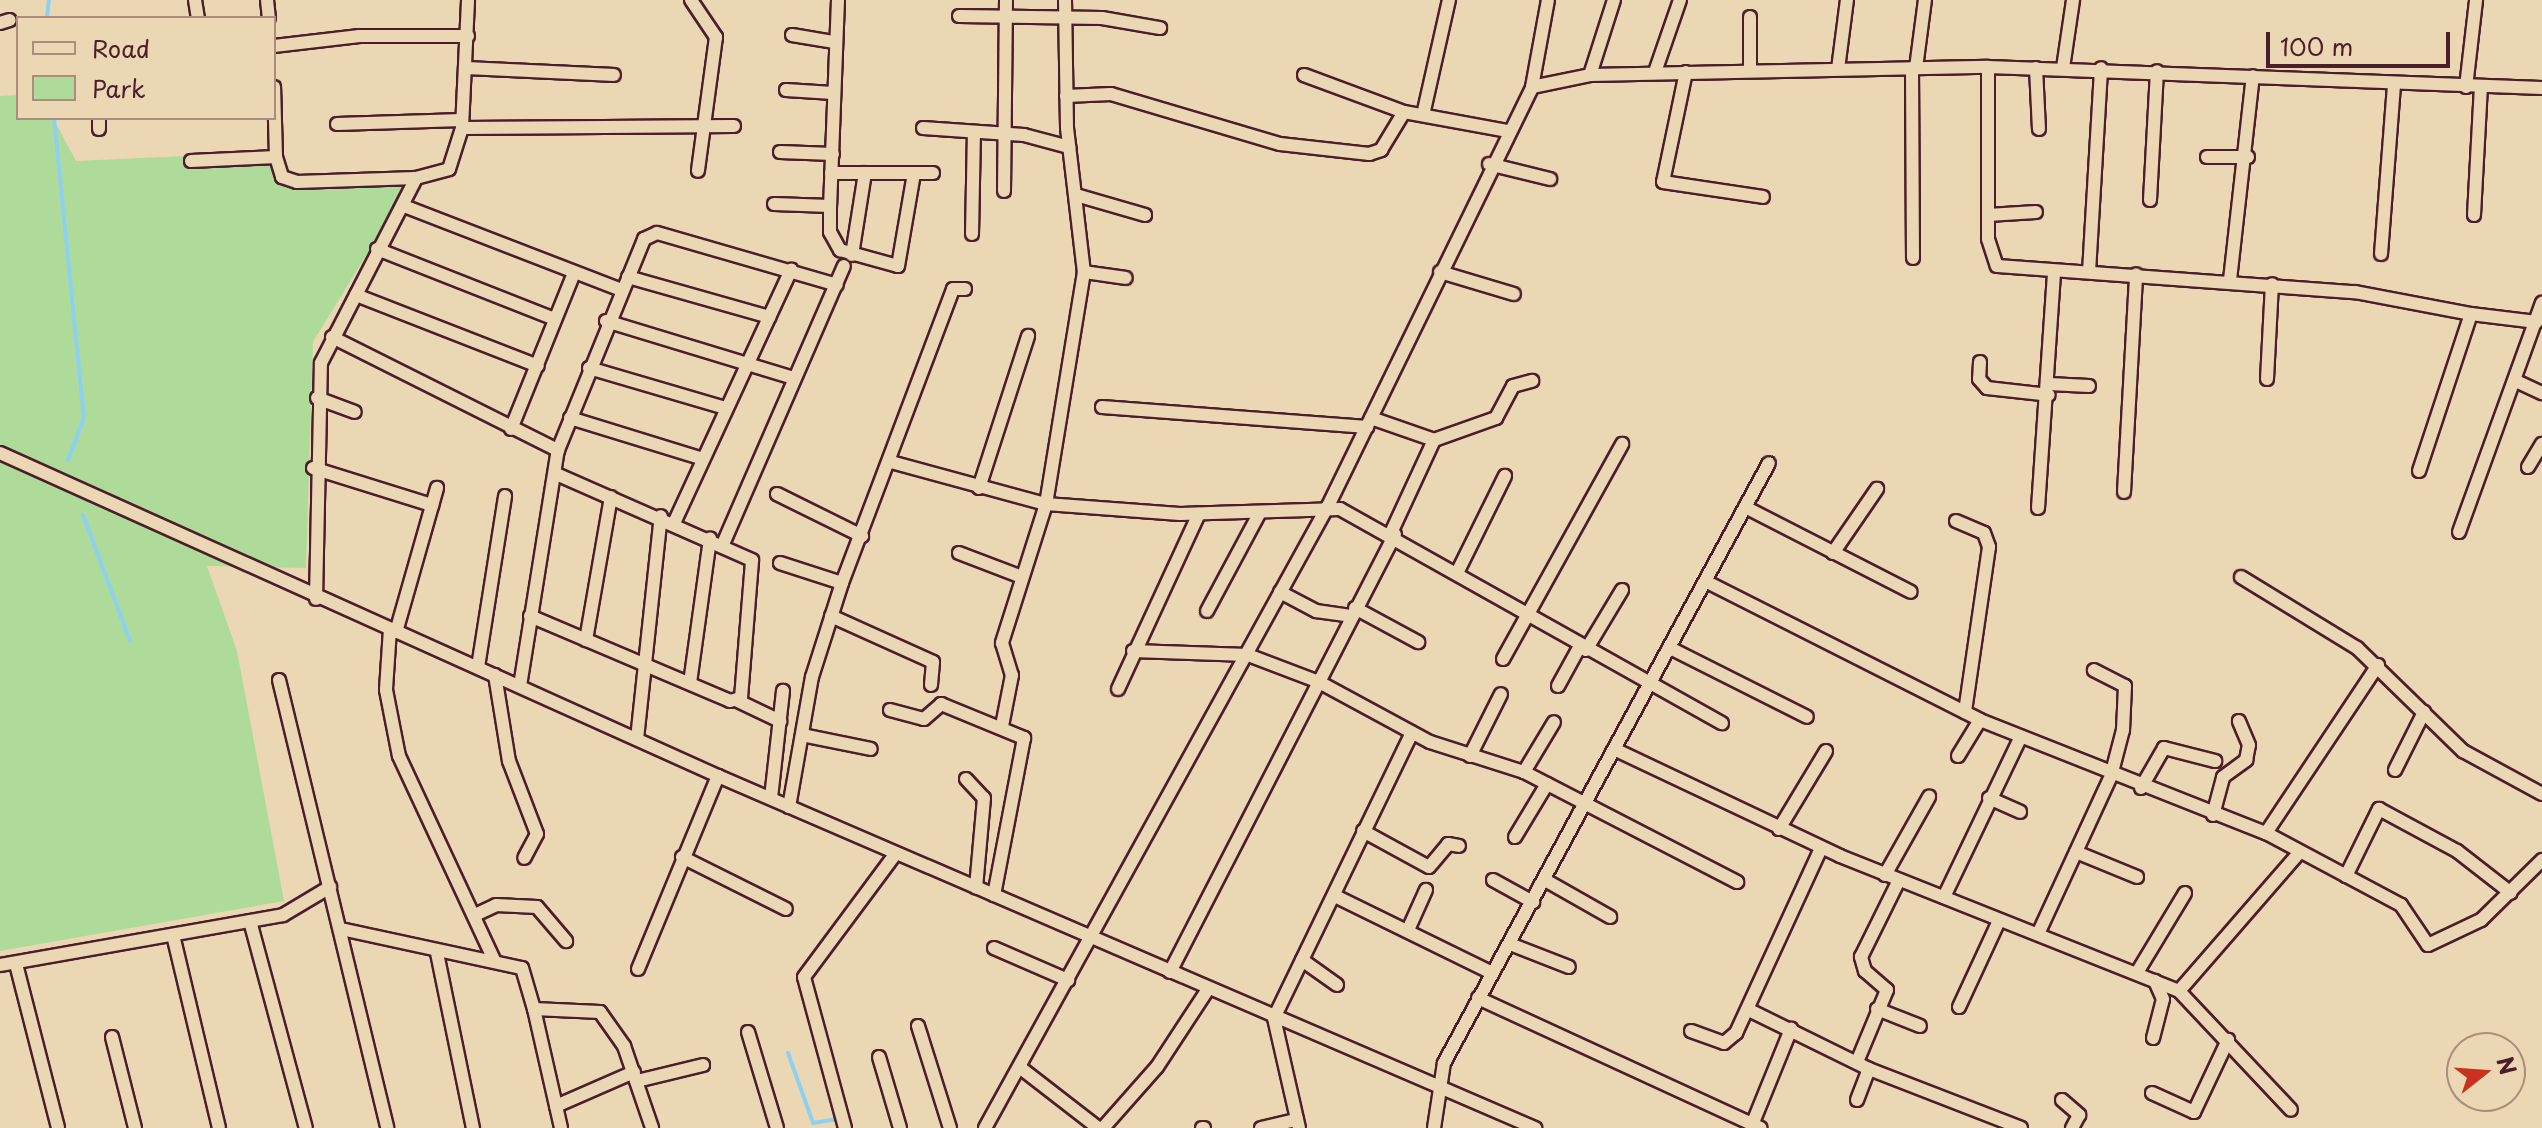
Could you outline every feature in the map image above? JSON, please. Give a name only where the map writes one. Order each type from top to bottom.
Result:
[{"type":"street","points":[[275,120],[276,157],[286,181],[416,178],[454,164],[462,124],[467,68],[468,0]]},
{"type":"street","points":[[691,0],[716,37],[698,171]]},
{"type":"street","points":[[838,0],[830,206],[832,239],[848,260],[889,268],[900,263],[914,173]]},
{"type":"street","points":[[1004,191],[1006,0]]},
{"type":"street","points":[[1002,726],[1012,675],[1002,643],[1046,504],[1084,272],[1069,147],[1065,0]]},
{"type":"street","points":[[985,1128],[1022,1069],[1090,937],[1328,506],[1489,164],[1532,87],[1548,0]]},
{"type":"street","points":[[1590,75],[1614,0]]},
{"type":"street","points":[[1655,72],[1680,0]]},
{"type":"street","points":[[1838,69],[1847,0]]},
{"type":"street","points":[[1913,258],[1914,68],[1925,0]]},
{"type":"street","points":[[2063,68],[2073,0]]},
{"type":"street","points":[[2466,87],[2476,0]]},
{"type":"street","points":[[1423,115],[1448,1]]},
{"type":"street","points":[[959,16],[1064,17],[1160,28]]},
{"type":"street","points":[[1750,17],[1750,70]]},
{"type":"street","points":[[792,35],[834,42]]},
{"type":"street","points":[[276,46],[468,36]]},
{"type":"street","points":[[1532,87],[1590,75],[1655,72],[1988,67],[2101,68],[2394,86],[2542,88]]},
{"type":"street","points":[[1988,67],[1988,215],[1997,266],[2054,272],[2230,280],[2398,297],[2471,314],[2537,322]]},
{"type":"street","points":[[467,68],[614,75]]},
{"type":"street","points":[[2036,68],[2039,129]]},
{"type":"street","points":[[2089,272],[2101,68]]},
{"type":"street","points":[[2150,200],[2157,71]]},
{"type":"street","points":[[1686,72],[1663,182],[1763,197]]},
{"type":"street","points":[[1304,75],[1404,112],[1508,131]]},
{"type":"street","points":[[2230,280],[2248,157],[2253,76]]},
{"type":"street","points":[[2381,254],[2394,86]]},
{"type":"street","points":[[2474,215],[2481,86]]},
{"type":"street","points":[[786,90],[833,93]]},
{"type":"street","points":[[1066,96],[1111,94],[1280,144],[1369,154],[1381,150],[1404,112]]},
{"type":"street","points":[[337,124],[734,126]]},
{"type":"street","points":[[923,128],[1069,147]]},
{"type":"street","points":[[972,234],[974,133]]},
{"type":"street","points":[[780,152],[833,154]]},
{"type":"street","points":[[191,161],[276,157]]},
{"type":"street","points":[[2207,157],[2248,157]]},
{"type":"street","points":[[1489,164],[1550,179]]},
{"type":"street","points":[[831,173],[933,173]]},
{"type":"street","points":[[723,544],[848,260],[865,173]]},
{"type":"street","points":[[316,599],[313,468],[317,398],[332,337],[377,249],[404,206],[416,178]]},
{"type":"street","points":[[1076,195],[1145,215]]},
{"type":"street","points":[[774,204],[830,206]]},
{"type":"street","points":[[404,206],[619,289]]},
{"type":"street","points":[[1988,215],[2036,212]]},
{"type":"street","points":[[520,686],[558,450],[619,289],[628,277],[644,239],[657,233],[837,285]]},
{"type":"street","points":[[377,249],[555,319]]},
{"type":"street","points":[[675,521],[791,270]]},
{"type":"street","points":[[1084,272],[1126,278]]},
{"type":"street","points":[[1440,272],[1514,294]]},
{"type":"street","points":[[2038,508],[2049,389],[2054,272]]},
{"type":"street","points":[[511,429],[574,273]]},
{"type":"street","points":[[2124,492],[2136,274]]},
{"type":"street","points":[[628,277],[769,317]]},
{"type":"street","points":[[2267,379],[2272,284]]},
{"type":"street","points":[[789,807],[802,735],[842,583],[891,462],[953,289],[965,289]]},
{"type":"street","points":[[356,295],[538,366]]},
{"type":"street","points":[[2459,532],[2542,303]]},
{"type":"street","points":[[2419,471],[2471,314]]},
{"type":"street","points":[[606,321],[794,378]]},
{"type":"street","points":[[979,488],[1028,336]]},
{"type":"street","points":[[332,337],[558,450]]},
{"type":"street","points":[[1980,362],[1987,388],[2089,386]]},
{"type":"street","points":[[589,368],[726,408]]},
{"type":"street","points":[[1102,407],[1369,423],[1434,440],[1496,418],[1513,386],[1532,381]]},
{"type":"street","points":[[2516,381],[2542,393]]},
{"type":"street","points":[[317,398],[355,412]]},
{"type":"street","points":[[570,418],[703,459]]},
{"type":"street","points":[[1170,972],[1393,534],[1434,440]]},
{"type":"street","points":[[1503,659],[1622,444]]},
{"type":"street","points":[[2528,467],[2542,444]]},
{"type":"street","points":[[0,453],[316,599],[478,667],[718,776],[1535,1128]]},
{"type":"street","points":[[891,462],[1046,504],[1119,512],[1199,514],[1328,506],[1393,534],[1459,569],[1531,612],[1583,648],[1722,723]]},
{"type":"street","points":[[1434,1128],[1436,1084],[1478,998],[1545,880],[1769,463]]},
{"type":"street","points":[[313,468],[432,505]]},
{"type":"street","points":[[556,474],[675,521],[749,557],[755,571],[738,701]]},
{"type":"street","points":[[1459,569],[1505,476]]},
{"type":"street","points":[[437,488],[393,631],[386,690],[399,756],[494,960]]},
{"type":"street","points":[[1833,553],[1877,489]]},
{"type":"street","points":[[777,494],[862,536]]},
{"type":"street","points":[[478,667],[505,496]]},
{"type":"street","points":[[586,640],[611,497]]},
{"type":"street","points":[[1745,507],[1911,592]]},
{"type":"street","points":[[1207,611],[1260,512]]},
{"type":"street","points":[[1118,689],[1199,514]]},
{"type":"street","points":[[637,739],[661,516]]},
{"type":"street","points":[[1956,521],[1984,533],[1989,547],[1965,712]]},
{"type":"street","points":[[690,683],[710,538]]},
{"type":"street","points":[[959,553],[1022,577]]},
{"type":"street","points":[[780,563],[842,583]]},
{"type":"street","points":[[2241,577],[2378,665],[2463,751],[2542,794]]},
{"type":"street","points":[[1707,582],[1980,720],[2141,788],[2266,833],[2401,905],[2428,945],[2481,920],[2542,860]]},
{"type":"street","points":[[1558,686],[1622,590]]},
{"type":"street","points":[[1280,592],[1316,611],[1353,612],[1418,642]]},
{"type":"street","points":[[530,616],[780,721]]},
{"type":"street","points":[[831,616],[933,662],[931,685]]},
{"type":"street","points":[[1670,648],[1807,717]]},
{"type":"street","points":[[1133,651],[1248,655],[1319,682],[1412,733],[1470,756],[1524,772],[1584,806],[1737,882]]},
{"type":"street","points":[[2266,833],[2378,665]]},
{"type":"street","points":[[2038,934],[2111,776],[2125,686],[2094,670]]},
{"type":"street","points":[[495,675],[509,761],[537,834],[524,858]]},
{"type":"street","points":[[279,680],[387,1128]]},
{"type":"street","points":[[771,798],[783,691]]},
{"type":"street","points":[[1470,756],[1501,694]]},
{"type":"street","points":[[890,710],[924,719],[941,704],[1019,732],[1024,744],[994,895]]},
{"type":"street","points":[[2395,770],[2424,712]]},
{"type":"street","points":[[1958,756],[1980,720]]},
{"type":"street","points":[[2213,815],[2223,777],[2246,760],[2249,745],[2239,721]]},
{"type":"street","points":[[1524,772],[1554,722]]},
{"type":"street","points":[[1261,1128],[1298,1124],[1274,1018],[1412,733]]},
{"type":"street","points":[[802,735],[871,749]]},
{"type":"street","points":[[1944,897],[2021,736]]},
{"type":"street","points":[[2141,788],[2164,748],[2215,761]]},
{"type":"street","points":[[1614,749],[1821,848],[1999,921],[2138,971],[2179,991],[2291,1110]]},
{"type":"street","points":[[1779,829],[1826,751]]},
{"type":"street","points":[[638,969],[718,776]]},
{"type":"street","points":[[966,779],[984,798],[976,888]]},
{"type":"street","points":[[1515,837],[1547,784]]},
{"type":"street","points":[[1885,875],[1929,797]]},
{"type":"street","points":[[1989,798],[2020,812]]},
{"type":"street","points":[[2346,876],[2379,809],[2457,851],[2511,893]]},
{"type":"street","points":[[1363,831],[1429,867],[1446,845],[1459,846]]},
{"type":"street","points":[[1691,1031],[1728,1041],[1749,1010],[1821,848]]},
{"type":"street","points":[[2076,852],[2137,877]]},
{"type":"street","points":[[2179,991],[2300,852]]},
{"type":"street","points":[[845,1128],[804,977],[896,853]]},
{"type":"street","points":[[682,857],[786,909]]},
{"type":"street","points":[[1493,880],[1533,902]]},
{"type":"street","points":[[1545,880],[1610,917]]},
{"type":"street","points":[[1857,1062],[1887,987],[1865,971],[1861,957],[1899,880]]},
{"type":"street","points":[[0,965],[292,912],[330,887]]},
{"type":"street","points":[[1408,930],[1426,890]]},
{"type":"street","points":[[2138,971],[2185,893]]},
{"type":"street","points":[[1335,896],[1492,973]]},
{"type":"street","points":[[475,915],[496,905],[537,907],[566,941]]},
{"type":"street","points":[[250,921],[306,1128]]},
{"type":"street","points":[[1959,1007],[1999,921]]},
{"type":"street","points":[[341,929],[437,953],[494,960],[522,968],[561,1128]]},
{"type":"street","points":[[173,935],[219,1128]]},
{"type":"street","points":[[1510,944],[1569,967]]},
{"type":"street","points":[[994,948],[1068,980]]},
{"type":"street","points":[[437,953],[473,1128]]},
{"type":"street","points":[[1302,960],[1337,985]]},
{"type":"street","points":[[16,964],[58,1128]]},
{"type":"street","points":[[2153,1038],[2163,999],[2155,981]]},
{"type":"street","points":[[1022,1069],[1100,1128],[1157,1067],[1208,989]]},
{"type":"street","points":[[1478,998],[1756,1127],[1791,1029]]},
{"type":"street","points":[[534,1009],[600,1012],[635,1076],[652,1128]]},
{"type":"street","points":[[1877,1009],[1920,1026]]},
{"type":"street","points":[[1749,1010],[1869,1069],[2021,1128]]},
{"type":"street","points":[[918,1026],[950,1128]]},
{"type":"street","points":[[748,1032],[777,1128]]},
{"type":"street","points":[[112,1037],[135,1128]]},
{"type":"street","points":[[2152,1093],[2194,1112],[2228,1040]]},
{"type":"street","points":[[879,1057],[900,1128]]},
{"type":"street","points":[[556,1106],[635,1076],[703,1065]]},
{"type":"street","points":[[1857,1100],[1869,1069]]},
{"type":"street","points":[[2062,1100],[2079,1115],[2072,1128]]},
{"type":"street","points":[[1496,1112],[1496,1128]]},
{"type":"green space","points":[[16,95],[16,120],[54,120],[76,161],[273,152],[275,178],[417,172],[313,342],[306,568],[207,566],[237,651],[284,901],[0,951],[0,96]]},
{"type":"waterway","points":[[47,16],[49,0]]},
{"type":"waterway","points":[[54,120],[84,418],[68,460]]},
{"type":"waterway","points":[[83,515],[130,641]]},
{"type":"waterway","points":[[788,1053],[813,1123],[838,1119]]}]
